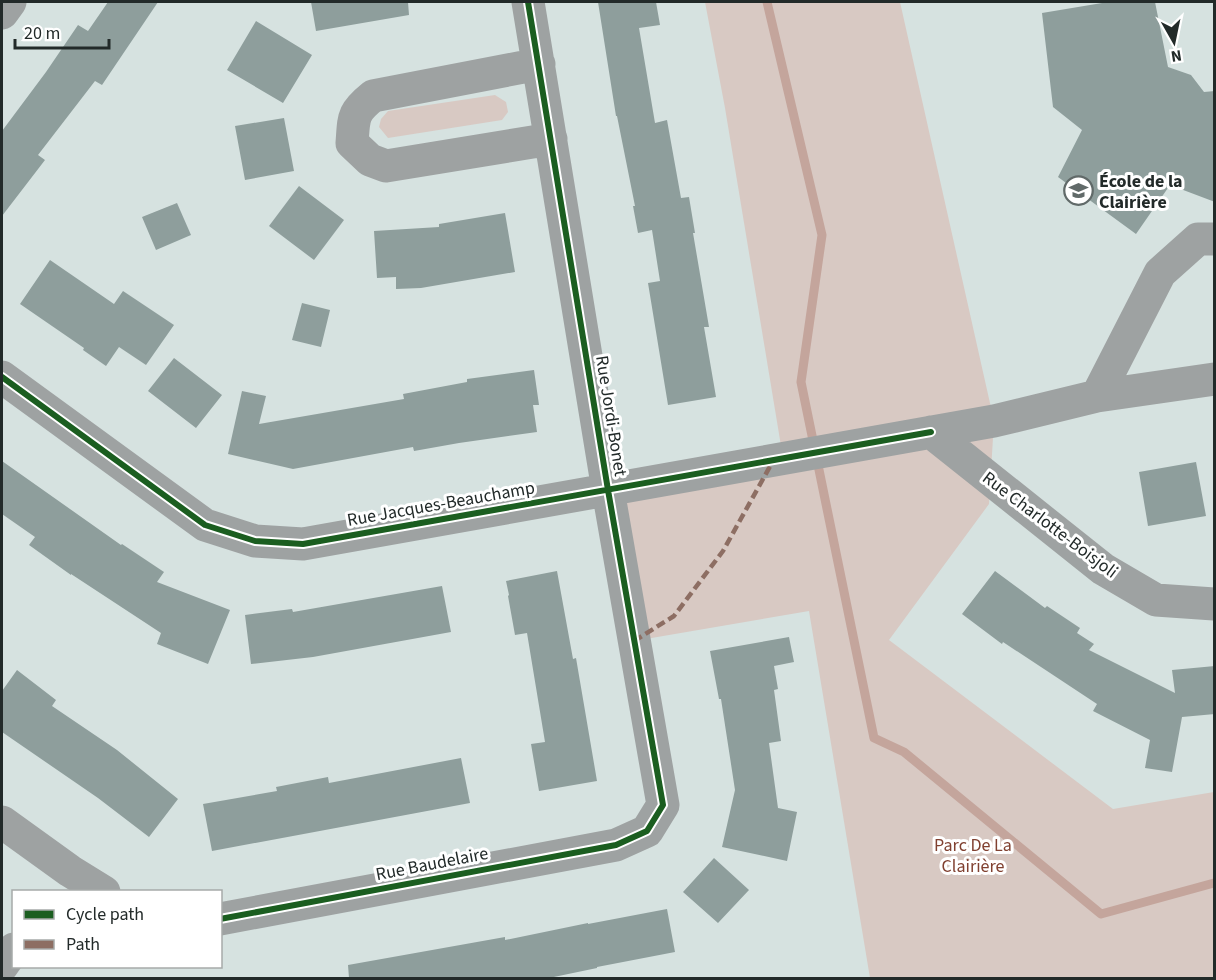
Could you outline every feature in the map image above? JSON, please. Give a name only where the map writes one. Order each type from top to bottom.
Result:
[{"type":"street","points":[[2,13],[10,2]]},
{"type":"street","name":"Rue Jordi-Bonet","points":[[528,2],[608,490],[663,805],[647,831]]},
{"type":"street","points":[[539,64],[373,96],[359,107],[353,119],[352,143],[370,160],[386,166],[551,139]]},
{"type":"street","points":[[1097,396],[1160,273],[1198,239],[1215,239]]},
{"type":"street","name":"Rue Jacques-Beauchamp","points":[[2,377],[205,525],[255,541],[303,544],[994,422],[1097,396],[1215,379]]},
{"type":"street","name":"Rue Charlotte-Boisjoli","points":[[931,432],[1103,569],[1156,600],[1215,604]]},
{"type":"street","points":[[2,822],[63,881],[100,890]]},
{"type":"street","name":"Rue Baudelaire","points":[[222,919],[616,844],[647,831]]},
{"type":"street","points":[[2,966],[12,953]]},
{"type":"green space","name":"Parc De La Clairière","points":[[705,2],[900,2],[994,421],[989,504],[889,640],[1113,809],[1214,792],[1214,978],[870,978],[809,611],[634,641],[608,490],[783,458],[725,108]]},
{"type":"green space","points":[[495,95],[506,102],[508,112],[502,120],[388,138],[379,127],[381,119],[388,111]]},
{"type":"building","points":[[108,2],[158,2],[102,85],[95,81],[38,155],[45,160],[2,216],[2,131],[78,25],[88,31]]},
{"type":"building","points":[[311,2],[408,2],[409,15],[316,31]]},
{"type":"building","points":[[598,2],[656,2],[660,25],[639,28],[655,123],[667,120],[681,198],[689,197],[709,327],[704,327],[716,397],[668,405],[648,283],[660,281],[652,230],[638,233]]},
{"type":"building","points":[[1108,2],[1155,2],[1168,67],[1191,75],[1204,92],[1215,91],[1215,202],[1170,185],[1136,234],[1058,177],[1082,130],[1053,107],[1042,13]]},
{"type":"building","points":[[256,21],[312,55],[283,103],[227,70]]},
{"type":"building","points":[[284,118],[294,171],[245,180],[235,126]]},
{"type":"building","points":[[299,186],[344,220],[314,260],[269,226]]},
{"type":"building","points":[[177,203],[191,235],[156,250],[142,217]]},
{"type":"building","points":[[505,213],[515,272],[421,288],[396,289],[396,277],[377,278],[374,231],[439,227],[439,224]]},
{"type":"building","points":[[50,260],[114,304],[123,291],[174,325],[146,365],[119,347],[106,366],[20,304]]},
{"type":"building","points":[[302,303],[330,310],[321,347],[292,340]]},
{"type":"building","points":[[174,358],[222,395],[196,428],[148,391]]},
{"type":"building","points":[[534,370],[539,405],[533,405],[537,432],[414,451],[413,447],[293,469],[228,454],[242,391],[266,396],[259,424],[404,399],[403,394],[467,382],[467,379]]},
{"type":"building","points":[[2,461],[121,545],[164,572],[157,582],[230,610],[208,664],[157,644],[161,633],[29,545],[35,537],[2,514]]},
{"type":"building","points":[[1196,462],[1206,516],[1148,526],[1139,472]]},
{"type":"building","points":[[557,571],[573,659],[576,658],[597,781],[539,791],[531,744],[545,742],[527,633],[515,635],[506,581]]},
{"type":"building","points":[[995,571],[1045,608],[1047,606],[1080,628],[1077,633],[1094,644],[1089,650],[1175,693],[1172,670],[1215,666],[1215,714],[1182,717],[1172,772],[1145,768],[1150,740],[1093,711],[1097,704],[1003,642],[1002,644],[962,614]]},
{"type":"building","points":[[442,586],[451,632],[313,657],[251,664],[245,615],[292,609],[293,612]]},
{"type":"building","points":[[789,637],[794,662],[774,666],[778,689],[774,690],[781,741],[769,743],[778,808],[797,812],[787,861],[722,847],[735,790],[721,699],[719,699],[710,651]]},
{"type":"building","points":[[17,670],[56,700],[52,706],[117,750],[178,799],[149,837],[98,798],[2,732],[2,691]]},
{"type":"building","points":[[461,758],[470,803],[212,851],[203,804],[277,791],[276,787],[328,777],[329,783]]},
{"type":"building","points":[[714,858],[749,890],[718,923],[683,892]]},
{"type":"building","points":[[667,909],[675,952],[549,978],[349,978],[348,965],[505,937],[505,940]]},
{"type":"waterway","points":[[767,2],[822,235],[801,382],[874,738],[904,752],[1101,914],[1214,883]]},
{"type":"marked path","points":[[634,641],[674,616],[723,551],[773,461]]},
{"type":"cycle path","points":[[222,919],[616,845],[647,831],[663,805],[608,490],[528,2]]},
{"type":"cycle path","points":[[2,377],[205,525],[255,541],[303,544],[931,432]]},
{"type":"place","name":"École de la Clairière","points":[[1078,191]]}]
